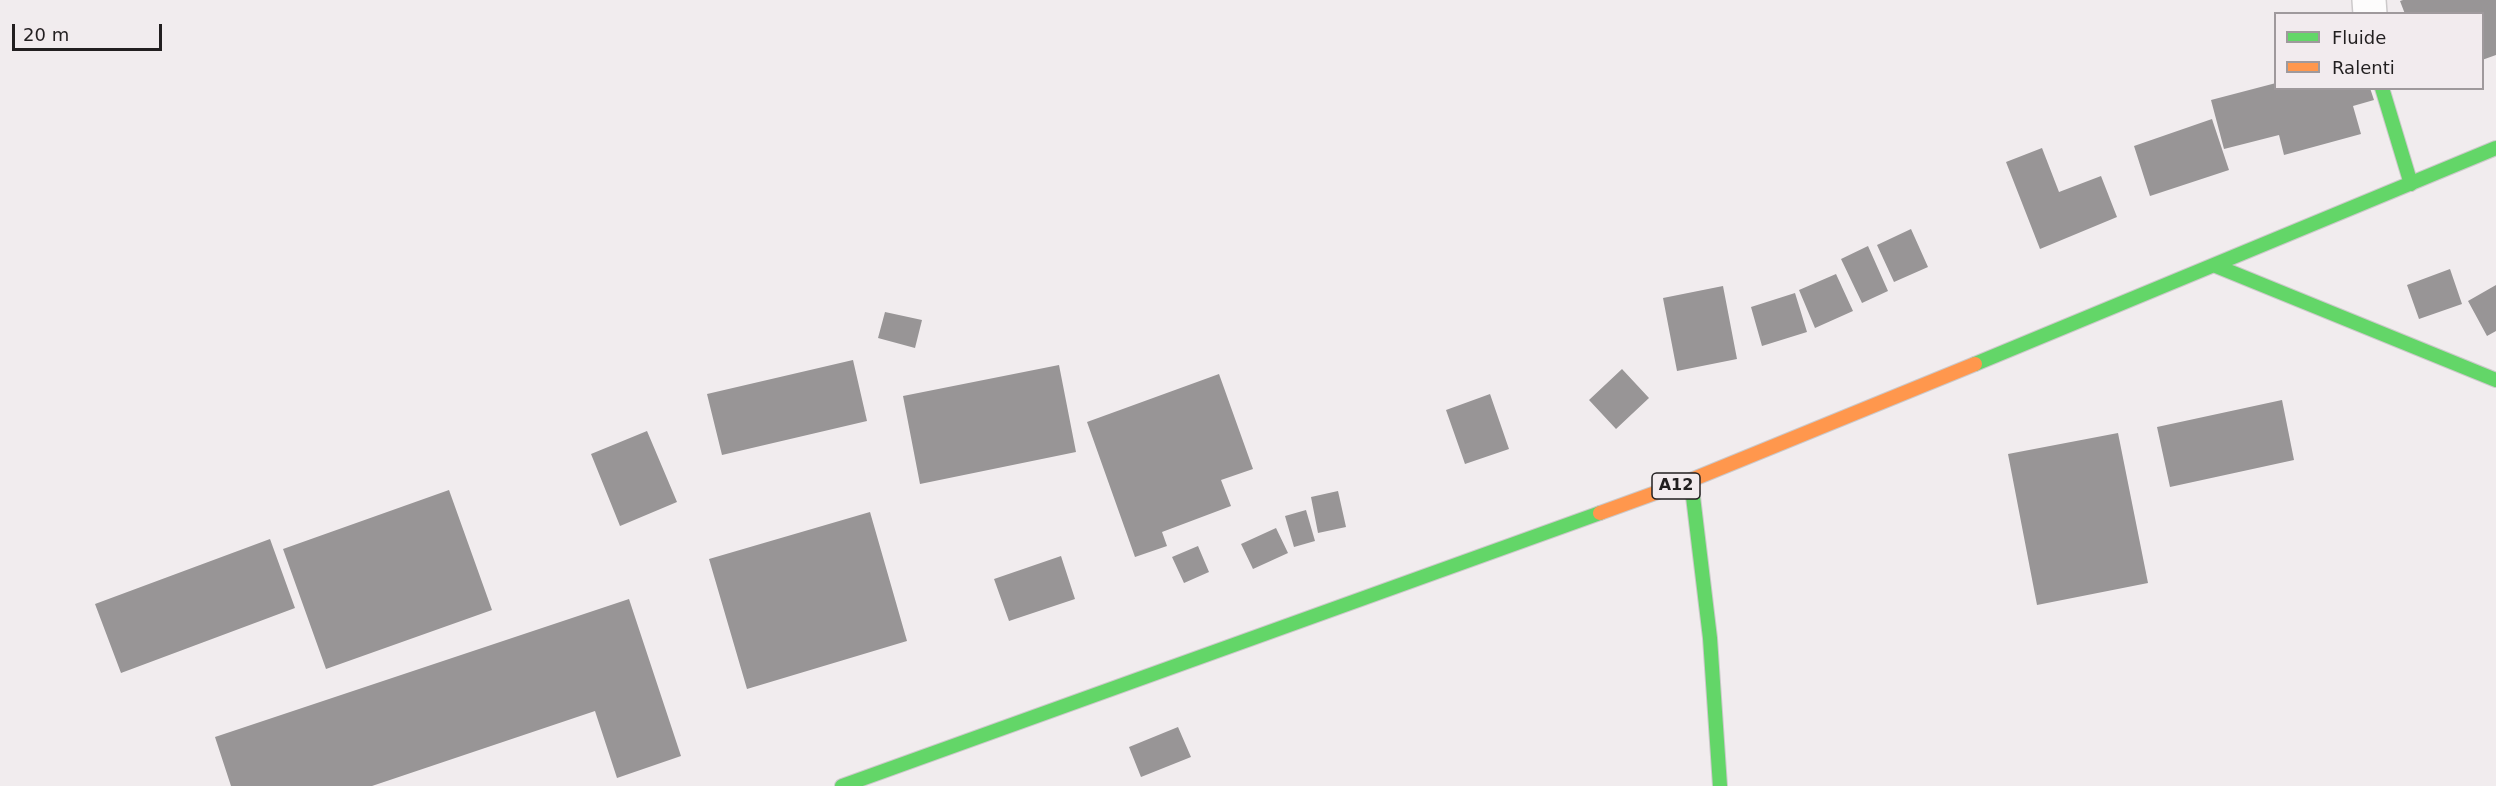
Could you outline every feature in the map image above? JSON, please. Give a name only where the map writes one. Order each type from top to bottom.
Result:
[{"type":"main road","points":[[2383,90],[2411,184]]},
{"type":"main road","name":"A12","points":[[842,786],[1691,480],[2216,266],[2496,148]]},
{"type":"main road","points":[[2216,266],[2496,380]]},
{"type":"main road","points":[[1691,480],[1710,638],[1720,786]]},
{"type":"building","points":[[2496,0],[2496,55],[2484,59],[2484,12],[2404,12],[2400,1]]},
{"type":"building","points":[[2274,84],[2274,90],[2371,90],[2374,100],[2353,106],[2361,134],[2284,155],[2279,135],[2224,149],[2211,100]]},
{"type":"building","points":[[2212,119],[2229,170],[2150,196],[2134,146]]},
{"type":"building","points":[[2042,148],[2059,192],[2101,176],[2117,217],[2040,249],[2006,162]]},
{"type":"building","points":[[1911,229],[1928,267],[1894,282],[1877,245]]},
{"type":"building","points":[[1868,246],[1888,291],[1862,303],[1841,259]]},
{"type":"building","points":[[2450,269],[2462,304],[2419,319],[2407,285]]},
{"type":"building","points":[[1836,274],[1853,311],[1815,328],[1799,290]]},
{"type":"building","points":[[2496,285],[2496,331],[2487,336],[2468,301]]},
{"type":"building","points":[[1723,286],[1737,359],[1677,371],[1663,298]]},
{"type":"building","points":[[1795,293],[1807,332],[1762,346],[1751,307]]},
{"type":"building","points":[[885,312],[922,320],[915,348],[878,338]]},
{"type":"building","points":[[853,360],[867,421],[722,455],[707,394]]},
{"type":"building","points":[[1059,365],[1076,452],[920,484],[903,396]]},
{"type":"building","points":[[1622,369],[1649,398],[1616,429],[1589,400]]},
{"type":"building","points":[[1219,374],[1253,469],[1221,480],[1231,506],[1162,532],[1167,546],[1135,557],[1087,422]]},
{"type":"building","points":[[1490,394],[1509,449],[1465,464],[1446,410]]},
{"type":"building","points":[[2282,400],[2294,460],[2170,487],[2157,427]]},
{"type":"building","points":[[647,431],[677,502],[620,526],[591,454]]},
{"type":"building","points":[[2118,433],[2148,583],[2037,605],[2008,454]]},
{"type":"building","points":[[449,490],[492,610],[326,669],[283,549]]},
{"type":"building","points":[[1338,491],[1346,527],[1318,533],[1311,497]]},
{"type":"building","points":[[1306,510],[1315,541],[1294,547],[1285,516]]},
{"type":"building","points":[[870,512],[907,641],[747,689],[709,559]]},
{"type":"building","points":[[1276,528],[1288,553],[1253,569],[1241,544]]},
{"type":"building","points":[[270,539],[295,608],[121,673],[95,604]]},
{"type":"building","points":[[1198,546],[1209,572],[1184,583],[1172,557]]},
{"type":"building","points":[[1061,556],[1075,599],[1009,621],[994,579]]},
{"type":"building","points":[[629,599],[681,756],[617,778],[595,711],[372,786],[231,786],[215,737]]},
{"type":"building","points":[[1178,727],[1191,757],[1141,777],[1129,747]]},
{"type":"traffic: fast","points":[[2383,90],[2411,184]]},
{"type":"traffic: fast","points":[[1975,364],[2496,148]]},
{"type":"traffic: fast","points":[[2216,266],[2496,380]]},
{"type":"traffic: fast","points":[[1691,480],[1710,638],[1720,786]]},
{"type":"traffic: fast","points":[[842,786],[1600,513]]},
{"type":"traffic: slow","points":[[1600,513],[1691,480],[1975,364]]}]
